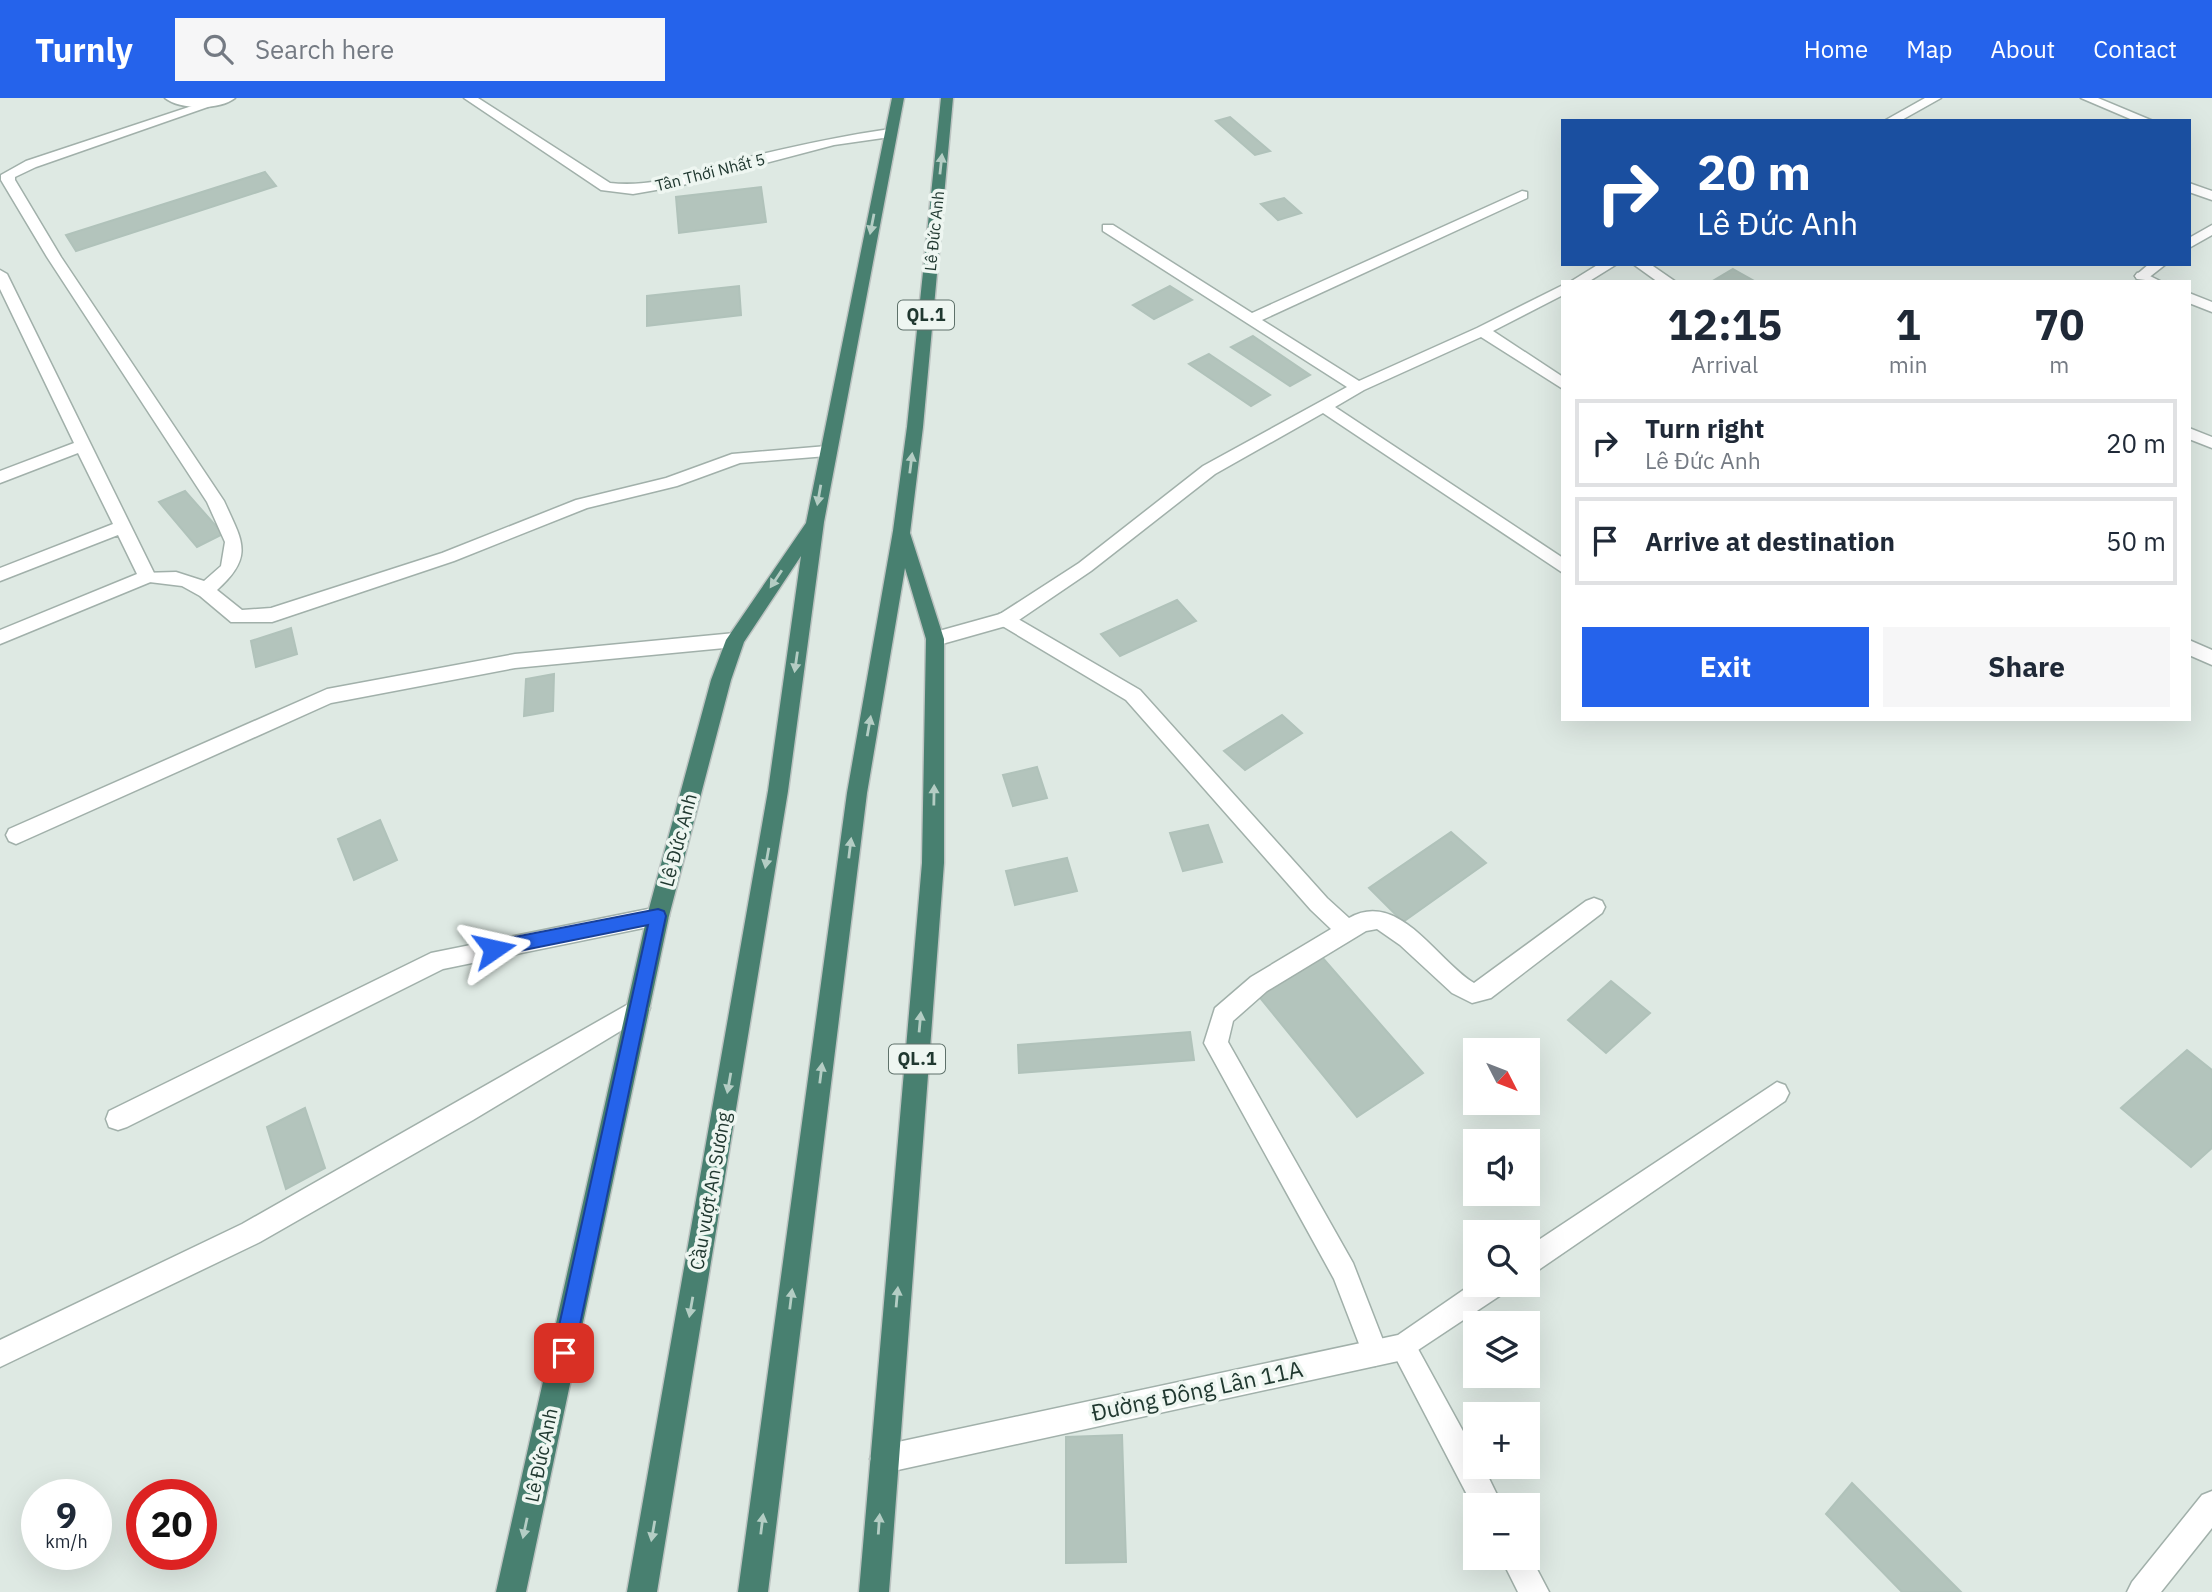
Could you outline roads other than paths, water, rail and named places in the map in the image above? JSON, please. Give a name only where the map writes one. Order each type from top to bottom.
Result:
[{"type":"highway","name":"Lê Đức Anh","points":[[753,1592],[857,793],[902,531],[915,427],[947,98]]},
{"type":"highway","name":"Lê Đức Anh","points":[[778,791],[815,522],[891,133],[893,102]]},
{"type":"highway","name":"Lê Đức Anh","points":[[512,1592],[658,916],[721,680],[735,640],[815,522]]},
{"type":"highway","name":"Lê Đức Anh","points":[[874,1592],[933,863],[936,639],[902,531]]},
{"type":"highway","name":"Cầu vượt An Sương","points":[[642,1592],[778,791]]},
{"type":"street","points":[[171,98],[181,102],[224,99]]},
{"type":"street","name":"Tân Thới Nhất 5","points":[[470,98],[606,187],[633,190],[679,182],[834,141],[891,133]]},
{"type":"street","points":[[1895,119],[1935,98]]},
{"type":"street","points":[[2087,98],[2142,119]]},
{"type":"street","points":[[205,590],[229,569],[234,541],[230,531],[215,501],[54,257],[8,180],[8,174],[224,99]]},
{"type":"street","points":[[2191,188],[2212,196]]},
{"type":"street","points":[[1251,319],[1522,195]]},
{"type":"street","points":[[1108,228],[1358,387]]},
{"type":"street","points":[[2191,243],[2212,229]]},
{"type":"street","points":[[1581,280],[1607,266]]},
{"type":"street","points":[[1643,266],[1666,280]]},
{"type":"street","points":[[0,274],[147,577]]},
{"type":"street","points":[[936,639],[1006,619],[1085,567],[1209,470],[1358,387],[1482,331],[1561,290]]},
{"type":"street","points":[[2191,298],[2212,307]]},
{"type":"street","points":[[0,315],[17,309]]},
{"type":"street","points":[[1482,331],[1561,383]]},
{"type":"street","points":[[1323,406],[1561,566]]},
{"type":"street","points":[[2191,434],[2212,443]]},
{"type":"street","points":[[0,477],[83,445]]},
{"type":"street","points":[[0,637],[147,577],[171,575],[192,581],[238,617],[272,615],[448,557],[582,504],[671,482],[738,458],[827,451]]},
{"type":"street","points":[[0,575],[123,527]]},
{"type":"street","points":[[1006,619],[1133,695],[1319,904],[1347,930]]},
{"type":"street","points":[[16,835],[327,696],[515,661],[735,640]]},
{"type":"street","points":[[2191,648],[2212,659]]},
{"type":"street","points":[[1375,1353],[1344,1272],[1216,1043],[1223,1015],[1259,984],[1362,922],[1380,919],[1408,938],[1460,986],[1472,993],[1483,991],[1594,907]]},
{"type":"street","points":[[118,1119],[439,960],[658,916]]},
{"type":"street","points":[[0,1354],[251,1233],[464,1112],[639,1008]]},
{"type":"street","points":[[1540,1254],[1777,1093]]},
{"type":"street","name":"Đường Đông Lân 11A","points":[[884,1459],[1403,1347],[1476,1297]]},
{"type":"street","points":[[1403,1347],[1482,1493]]},
{"type":"street","points":[[2142,1592],[2212,1505]]},
{"type":"street","points":[[1522,1570],[1534,1592]]}]
